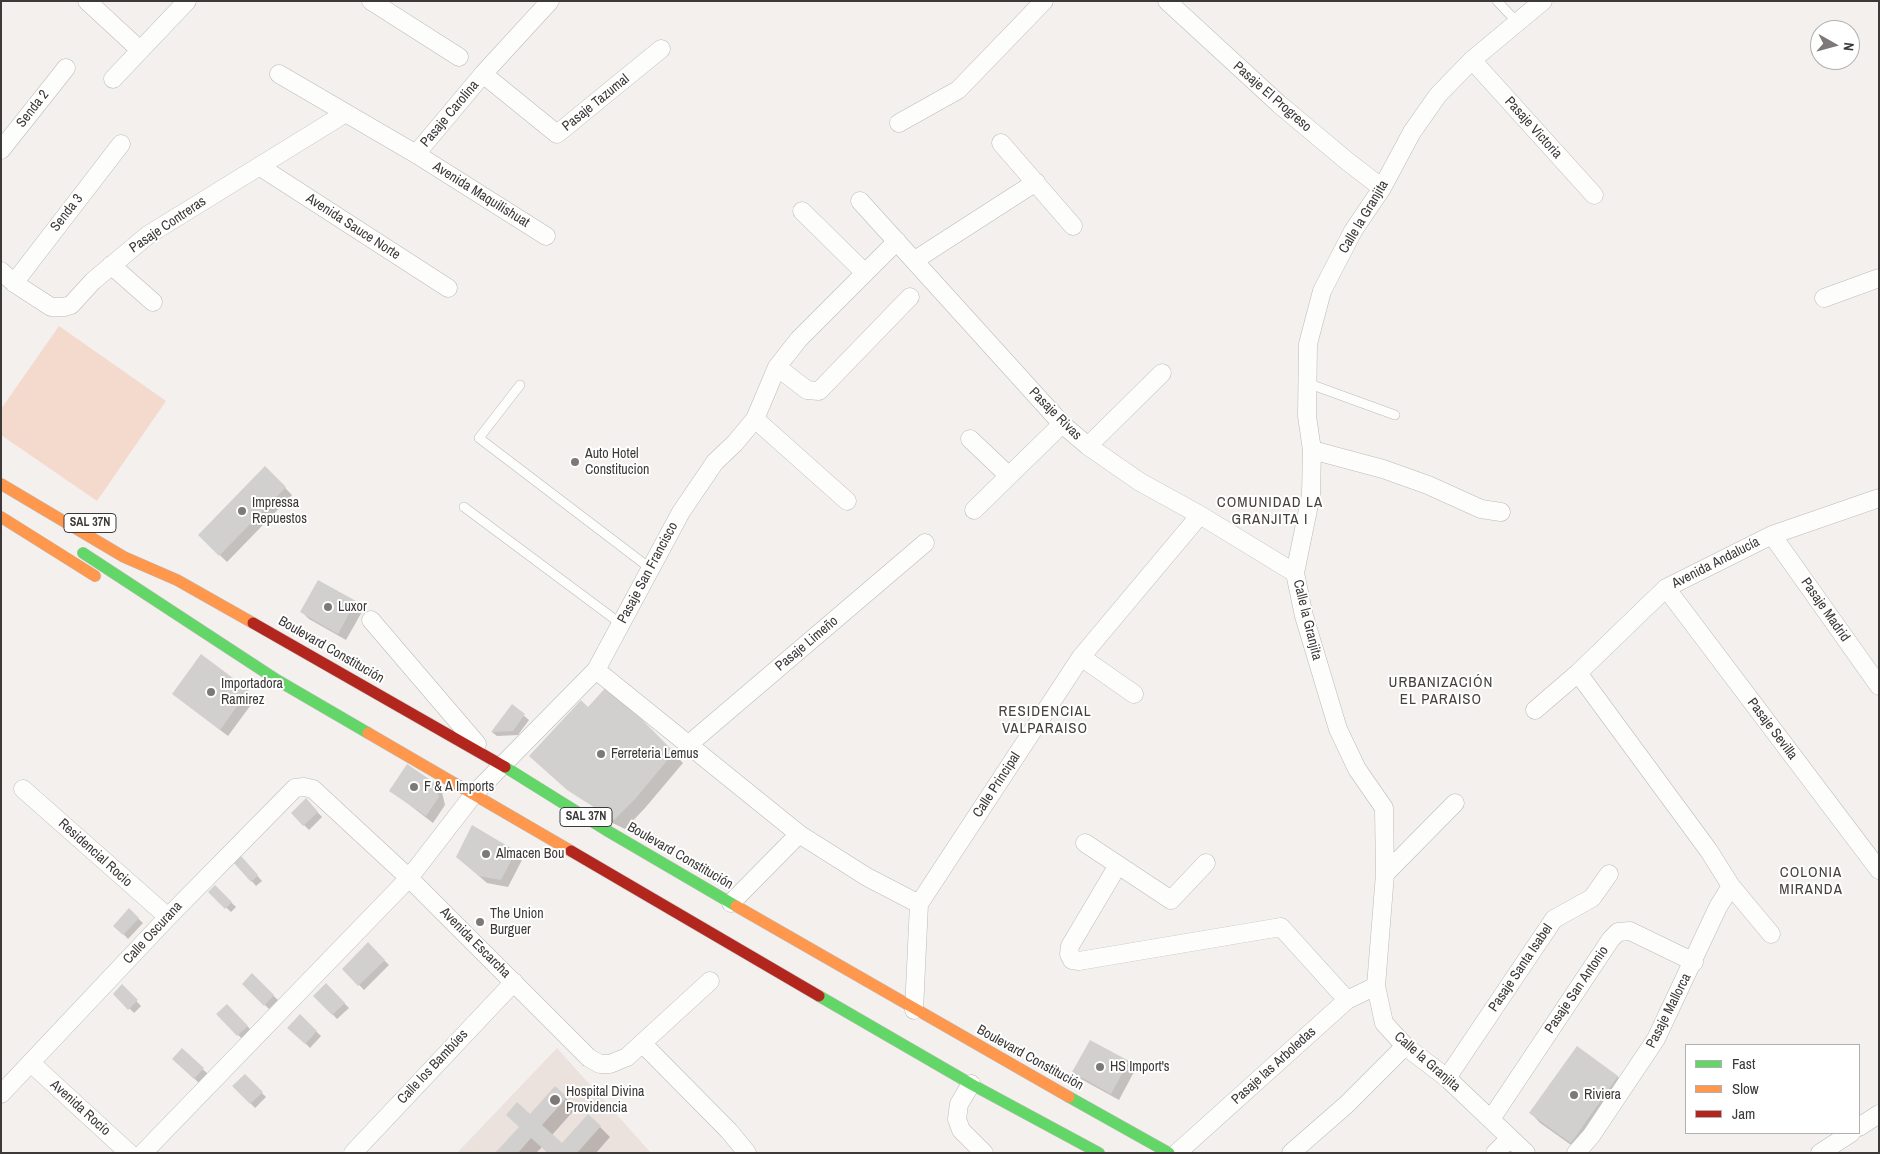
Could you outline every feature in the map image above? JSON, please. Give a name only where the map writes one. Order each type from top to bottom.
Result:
[{"type":"highway","name":"Boulevard Constitución","points":[[1,484],[124,557],[177,580]]},
{"type":"highway","name":"SAL 37N","points":[[1,517],[122,591],[171,610]]},
{"type":"highway","name":"Boulevard Constitución","points":[[106,533],[177,580],[495,761],[606,830],[914,1010],[1169,1153]]},
{"type":"highway","name":"SAL 37N","points":[[75,548],[277,680],[971,1084],[1099,1153]]},
{"type":"street","points":[[87,1],[140,50]]},
{"type":"street","points":[[113,79],[187,1]]},
{"type":"street","points":[[371,1],[459,57]]},
{"type":"street","name":"Pasaje Carolina","points":[[279,74],[344,114],[416,154],[483,74],[550,1]]},
{"type":"street","points":[[899,123],[958,90],[1044,1]]},
{"type":"street","name":"Pasaje El Progreso","points":[[1167,1],[1279,104],[1346,161],[1382,188]]},
{"type":"street","name":"Calle la Granjita","points":[[1526,1153],[1447,1078],[1405,1046],[1384,1023],[1376,986],[1385,874],[1384,808],[1357,769],[1338,729],[1304,616],[1295,573],[1311,495],[1312,450],[1307,416],[1308,344],[1322,291],[1353,231],[1382,188],[1412,132],[1433,102],[1472,60],[1543,1]]},
{"type":"street","name":"Pasaje Tazumal","points":[[483,74],[558,134],[661,49]]},
{"type":"street","name":"Pasaje Victoria","points":[[1472,60],[1594,195]]},
{"type":"street","name":"Senda 2","points":[[1,150],[66,68]]},
{"type":"street","name":"Pasaje Contreras","points":[[8,277],[51,307],[64,307],[71,304],[111,266],[148,235],[344,114]]},
{"type":"street","points":[[1001,143],[1073,226]]},
{"type":"street","name":"Senda 3","points":[[8,277],[120,144]]},
{"type":"street","name":"Avenida Maquilishuat","points":[[416,154],[546,236]]},
{"type":"street","name":"Avenida Sauce Norte","points":[[259,166],[448,288]]},
{"type":"street","points":[[915,260],[1036,182]]},
{"type":"street","name":"Pasaje Rivas","points":[[860,201],[1062,424],[1088,446],[1140,482],[1200,515],[1295,573]]},
{"type":"street","points":[[802,211],[865,273]]},
{"type":"street","name":"Pasaje San Francisco","points":[[143,1153],[409,878],[474,794],[495,761],[596,670],[681,512],[714,462],[735,443],[755,419],[777,367],[799,339],[897,241]]},
{"type":"street","points":[[111,266],[153,302]]},
{"type":"street","points":[[1824,298],[1879,278]]},
{"type":"street","points":[[777,367],[807,390],[819,391],[910,297]]},
{"type":"street","points":[[1088,446],[1162,374]]},
{"type":"street","points":[[755,419],[847,501]]},
{"type":"street","points":[[974,510],[1062,424]]},
{"type":"street","points":[[970,439],[1009,476]]},
{"type":"street","points":[[1312,450],[1383,469],[1428,485],[1481,509],[1501,512]]},
{"type":"street","name":"Avenida Andalucía","points":[[1535,710],[1578,673],[1666,588],[1772,535],[1879,498]]},
{"type":"street","name":"Calle Principal","points":[[919,904],[1081,657],[1200,515]]},
{"type":"street","name":"Pasaje Madrid","points":[[1772,535],[1879,686]]},
{"type":"street","name":"Pasaje Limeño","points":[[688,745],[925,543]]},
{"type":"street","name":"Pasaje Sevilla","points":[[1666,588],[1879,870]]},
{"type":"street","points":[[371,620],[495,761]]},
{"type":"street","points":[[1081,657],[1134,694]]},
{"type":"street","points":[[596,670],[799,834],[867,877],[919,904],[914,1010]]},
{"type":"street","points":[[1578,673],[1709,851],[1731,886],[1771,934]]},
{"type":"street","name":"Calle Oscurana","points":[[1,1094],[168,917],[295,788],[304,786],[314,789]]},
{"type":"street","name":"Residencial Rocio","points":[[23,789],[168,917]]},
{"type":"street","name":"Avenida Escarcha","points":[[314,789],[409,878],[589,1058],[600,1064],[610,1064],[628,1057],[643,1044]]},
{"type":"street","points":[[1385,874],[1455,803]]},
{"type":"street","points":[[731,903],[799,834]]},
{"type":"street","points":[[1085,843],[1171,900],[1206,863]]},
{"type":"street","points":[[1118,865],[1070,946],[1069,954],[1072,960],[1079,961],[1281,927],[1347,1000]]},
{"type":"street","name":"Pasaje Santa Isabel","points":[[1447,1078],[1554,919],[1592,898],[1609,874]]},
{"type":"street","name":"Pasaje Mallorca","points":[[1576,1153],[1591,1136],[1656,1039],[1694,962],[1718,907],[1731,886]]},
{"type":"street","name":"Pasaje San Antonio","points":[[1491,1119],[1611,939],[1618,932],[1630,931],[1694,962]]},
{"type":"street","points":[[710,981],[643,1044],[729,1131],[747,1153]]},
{"type":"street","name":"Calle los Bambúes","points":[[353,1153],[514,982]]},
{"type":"street","name":"Pasaje las Arboledas","points":[[1177,1153],[1347,1000],[1376,986]]},
{"type":"street","points":[[1291,1153],[1346,1105],[1405,1046]]},
{"type":"street","name":"Avenida Rocío","points":[[31,1064],[129,1153]]},
{"type":"street","points":[[971,1084],[959,1104],[957,1119],[961,1130],[984,1153]]},
{"type":"street","points":[[1860,1126],[1879,1114]]},
{"type":"street","points":[[1820,1153],[1849,1134]]},
{"type":"street","points":[[1495,1153],[1510,1138]]},
{"type":"lane","points":[[1497,1],[1517,22]]},
{"type":"lane","points":[[1307,383],[1395,415]]},
{"type":"lane","points":[[520,385],[479,438],[652,569]]},
{"type":"lane","points":[[464,507],[621,624]]},
{"type":"shaded area","points":[[59,326],[166,401],[97,501],[1,435],[1,409]]},
{"type":"shaded area","name":"Hospital Divina Providencia","points":[[557,1048],[651,1153],[457,1153]]},
{"type":"building","name":"Impressa Repuestos","points":[[265,466],[286,487],[219,556],[198,535]]},
{"type":"building","name":"Luxor","points":[[318,580],[356,601],[338,634],[300,612]]},
{"type":"building","name":"Importadora Ramirez","points":[[201,654],[249,690],[220,730],[172,694]]},
{"type":"building","name":"Ferreteria Lemus","points":[[608,685],[674,752],[636,798],[614,820],[567,790],[529,756],[581,700],[588,707]]},
{"type":"building","points":[[512,704],[525,714],[513,731],[491,732]]},
{"type":"building","name":"F & A Imports","points":[[407,764],[435,783],[439,797],[426,816],[389,791]]},
{"type":"building","points":[[306,798],[318,812],[303,826],[291,813]]},
{"type":"building","name":"Almacen Bou","points":[[472,825],[516,851],[501,880],[479,876],[456,857]]},
{"type":"building","points":[[241,856],[258,875],[251,882],[234,863]]},
{"type":"building","points":[[215,885],[232,902],[225,909],[208,892]]},
{"type":"building","points":[[129,908],[139,918],[123,935],[113,926]]},
{"type":"building","points":[[368,942],[385,960],[358,986],[342,969]]},
{"type":"building","points":[[252,973],[274,995],[264,1006],[242,984]]},
{"type":"building","points":[[326,983],[345,1003],[332,1015],[313,996]]},
{"type":"building","points":[[122,984],[138,1000],[128,1010],[113,994]]},
{"type":"building","points":[[227,1004],[248,1026],[237,1036],[216,1014]]},
{"type":"building","points":[[300,1014],[317,1031],[305,1044],[287,1028]]},
{"type":"building","name":"HS Import's","points":[[1090,1040],[1129,1061],[1111,1094],[1072,1072]]},
{"type":"building","name":"Riviera","points":[[1577,1046],[1618,1076],[1571,1143],[1529,1113]]},
{"type":"building","points":[[182,1048],[204,1068],[194,1079],[172,1059]]},
{"type":"building","points":[[245,1074],[263,1092],[250,1104],[232,1086]]},
{"type":"building","points":[[555,1086],[567,1097],[542,1125],[562,1143],[588,1114],[601,1126],[577,1153],[548,1153],[531,1138],[518,1153],[495,1153],[519,1127],[506,1115],[517,1102],[530,1114]]},
{"type":"traffic: fast","points":[[83,553],[277,680],[368,733]]},
{"type":"traffic: fast","points":[[505,767],[606,830],[736,906]]},
{"type":"traffic: fast","points":[[819,996],[971,1084],[1099,1153]]},
{"type":"traffic: fast","points":[[1069,1097],[1169,1153]]},
{"type":"traffic: slow","points":[[1,484],[124,557],[177,580],[253,623]]},
{"type":"traffic: slow","points":[[1,517],[95,576]]},
{"type":"traffic: slow","points":[[368,733],[571,851]]},
{"type":"traffic: slow","points":[[736,906],[1069,1097]]},
{"type":"traffic: jam","points":[[253,623],[505,767]]},
{"type":"traffic: jam","points":[[571,851],[819,996]]},
{"type":"place","name":"Auto Hotel Constitucion","points":[[575,462]]},
{"type":"place","name":"Impressa Repuestos","points":[[242,511]]},
{"type":"place","name":"Luxor","points":[[328,607]]},
{"type":"place","name":"Importadora Ramirez","points":[[211,692]]},
{"type":"place","name":"Ferreteria Lemus","points":[[601,754]]},
{"type":"place","name":"F & A Imports","points":[[414,787]]},
{"type":"place","name":"Almacen Bou","points":[[486,854]]},
{"type":"place","name":"The Union Burguer","points":[[480,922]]},
{"type":"place","name":"HS Import's","points":[[1100,1067]]},
{"type":"place","name":"Riviera","points":[[1574,1095]]},
{"type":"place","name":"Hospital Divina Providencia","points":[[555,1100]]},
{"type":"district","name":"COMUNIDAD LA GRANJITA I","points":[[1270,512]]},
{"type":"district","name":"URBANIZACIÓN EL PARAISO","points":[[1441,692]]},
{"type":"district","name":"RESIDENCIAL VALPARAISO","points":[[1045,720]]},
{"type":"district","name":"COLONIA MIRANDA","points":[[1811,882]]}]
